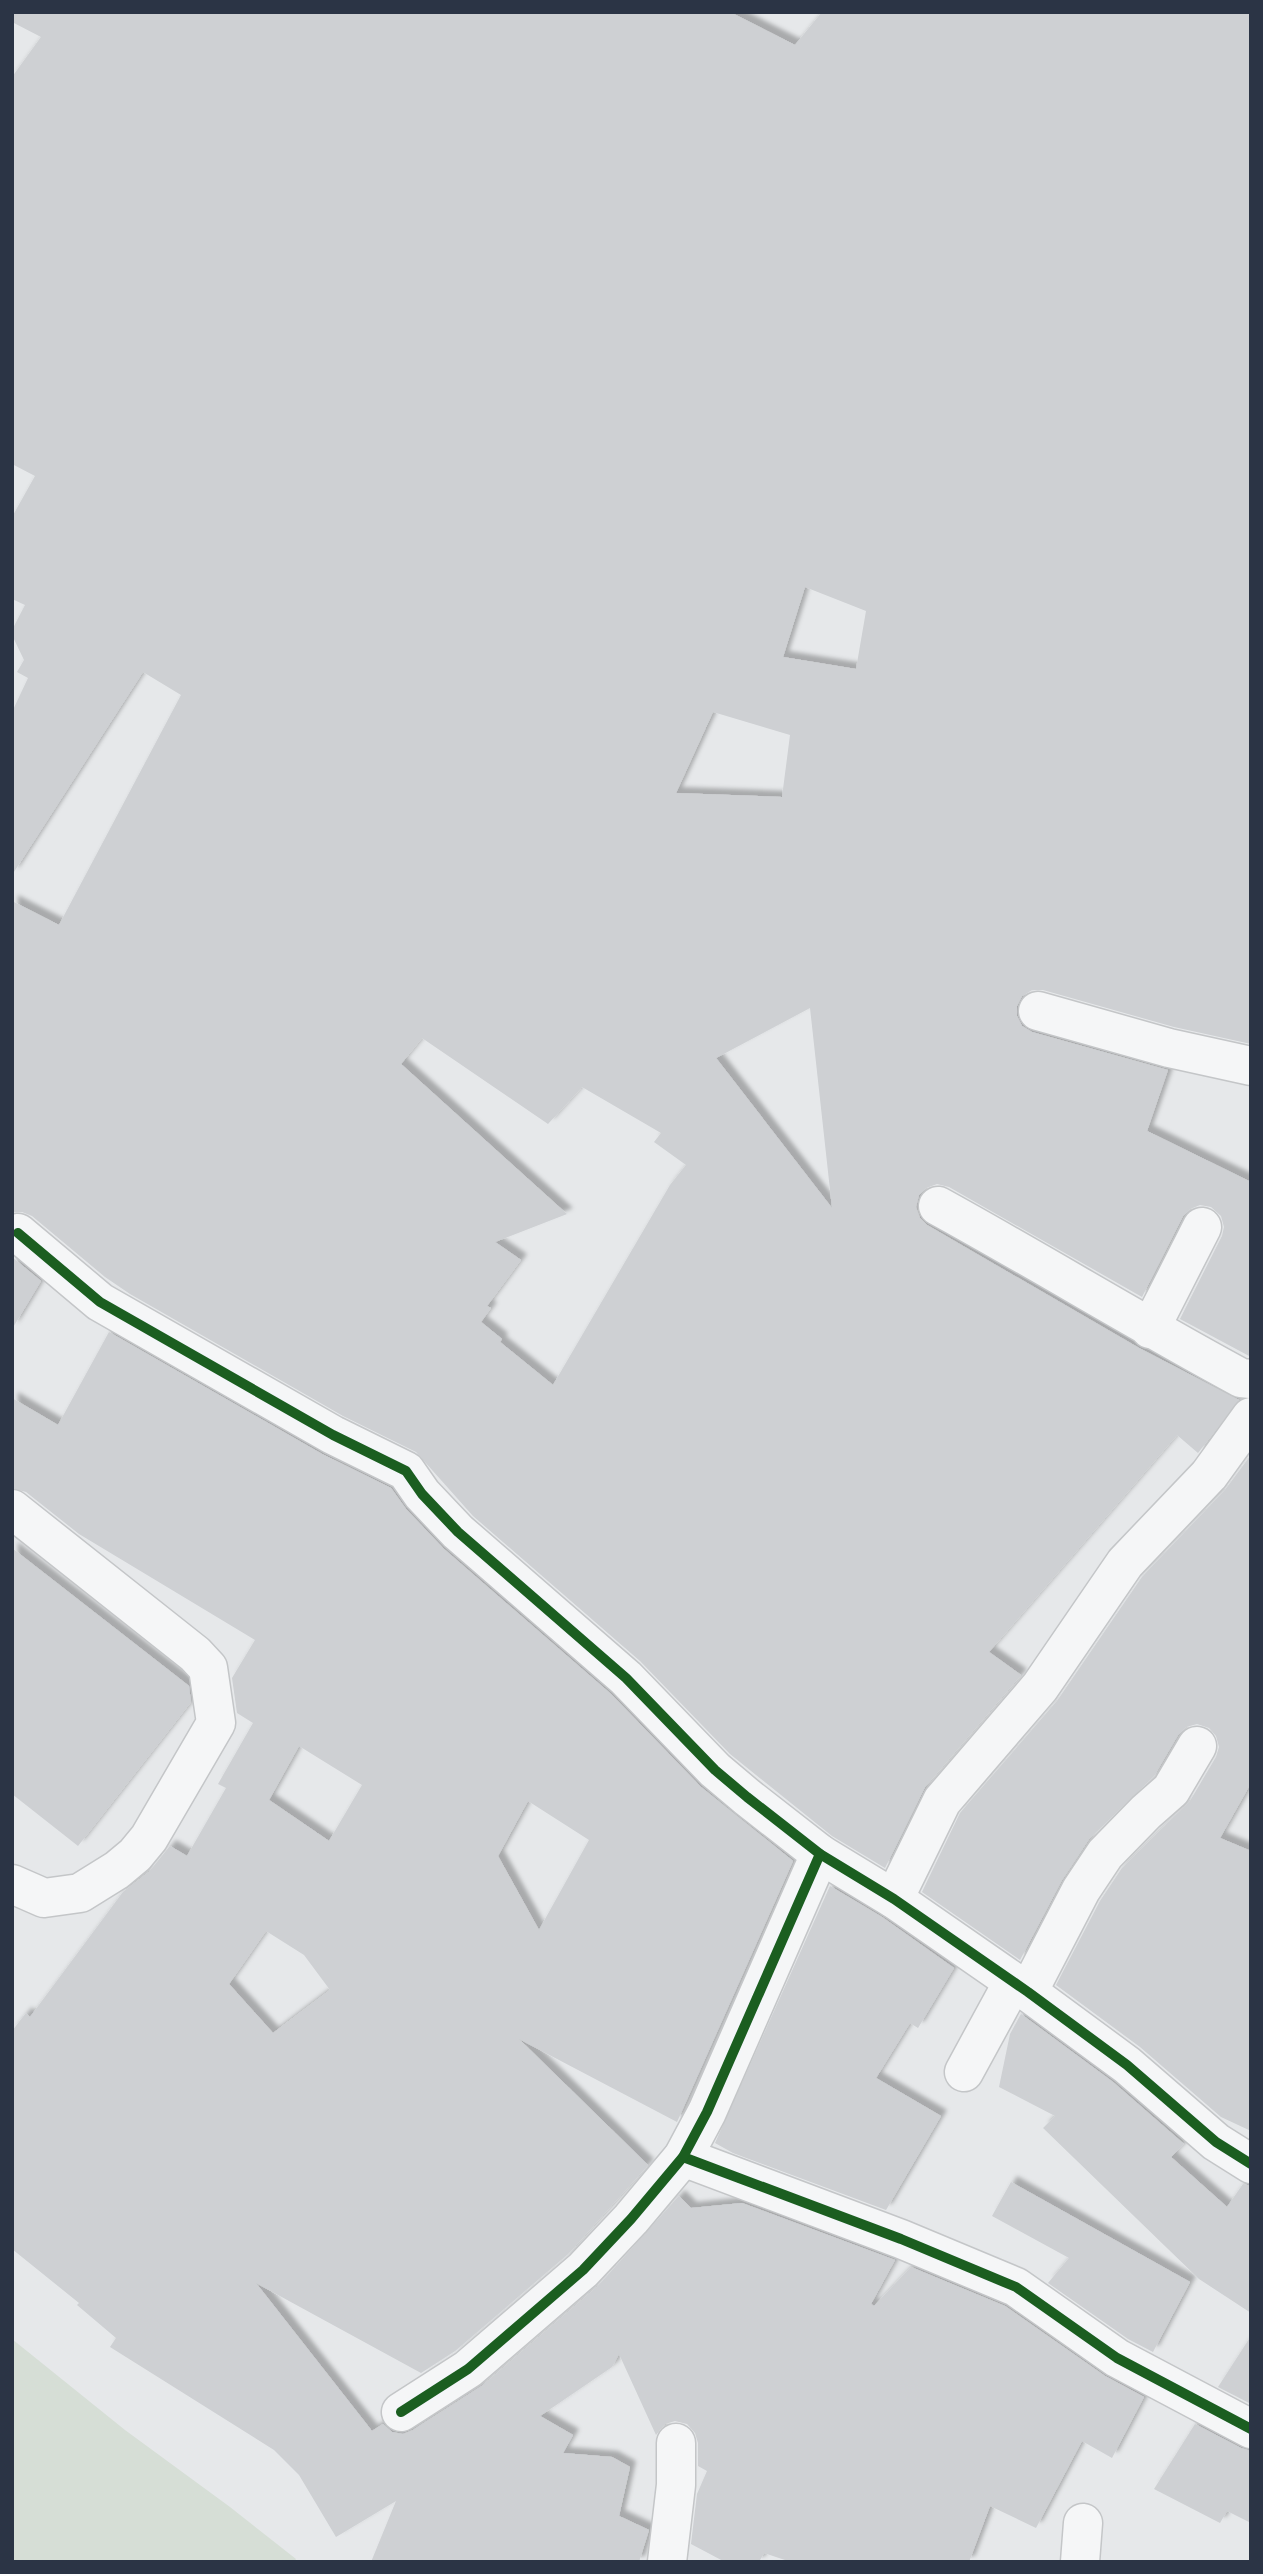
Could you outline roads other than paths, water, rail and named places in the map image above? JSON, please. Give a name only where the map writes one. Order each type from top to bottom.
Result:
[{"type":"street","points":[[1038,1011],[1169,1048],[1251,1066]]},
{"type":"street","points":[[938,1206],[1150,1329],[1241,1378],[1251,1379]]},
{"type":"street","points":[[1150,1329],[1202,1227]]},
{"type":"street","points":[[19,1233],[100,1302],[333,1435],[406,1471],[422,1494],[489,1561],[626,1678],[715,1770],[820,1854],[894,1899],[1021,1987],[1127,2065],[1216,2142],[1251,2164]]},
{"type":"street","points":[[894,1899],[942,1801],[1040,1687],[1125,1563],[1209,1475],[1251,1417]]},
{"type":"street","points":[[12,1509],[195,1654],[208,1668],[216,1723],[149,1839],[117,1870],[80,1893],[44,1898],[12,1884]]},
{"type":"street","points":[[964,2072],[1105,1854],[1171,1790],[1197,1746]]},
{"type":"street","points":[[401,2412],[468,2369],[583,2270],[631,2219],[683,2157],[707,2112],[820,1854]]},
{"type":"street","points":[[683,2157],[901,2239],[1016,2287],[1117,2358],[1251,2429]]},
{"type":"street","points":[[667,2562],[676,2485],[676,2443]]},
{"type":"street","points":[[1080,2562],[1083,2523]]}]
